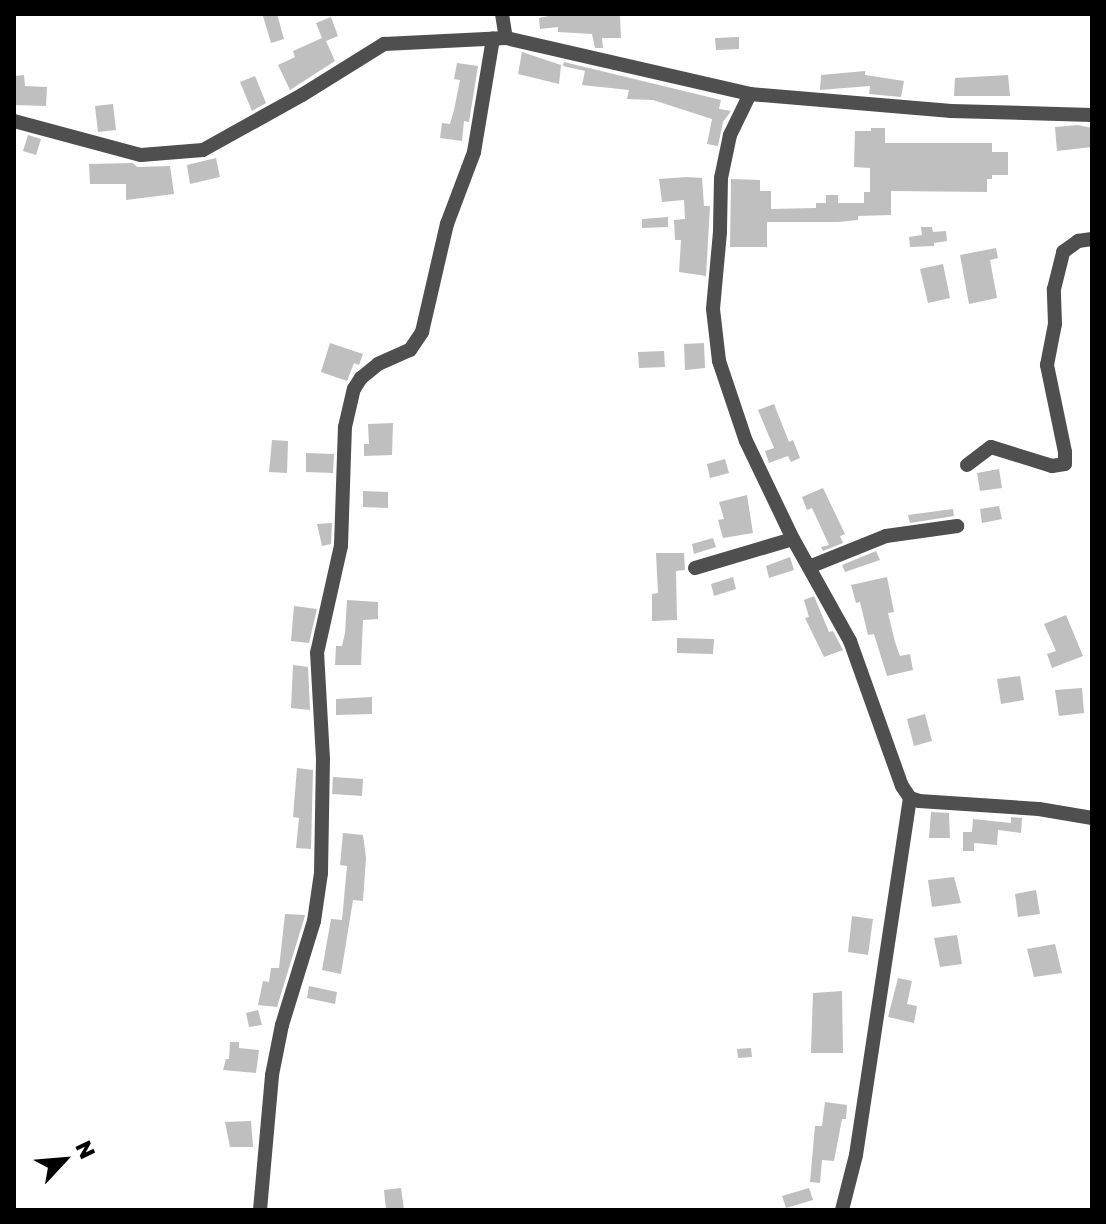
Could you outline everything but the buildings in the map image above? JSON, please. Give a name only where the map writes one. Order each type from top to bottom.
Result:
[{"type":"street","points":[[260,1210],[272,1075],[282,1025],[314,921],[321,873],[323,759],[317,653],[341,546],[345,427],[354,389],[361,378],[378,364],[410,350],[422,332],[447,224],[477,138],[502,14]]},
{"type":"street","points":[[14,121],[141,155],[203,150],[302,95],[384,44],[499,38],[750,94],[937,110],[1092,115]]},
{"type":"street","points":[[750,94],[724,154],[713,322],[719,361],[736,418],[793,539],[850,641],[878,727],[910,798],[856,1155],[842,1210]]},
{"type":"street","points":[[967,465],[991,447],[1052,466],[1065,464],[1047,365],[1055,324],[1054,289],[1063,252],[1078,241],[1092,239]]},
{"type":"street","points":[[809,567],[886,536],[957,526]]},
{"type":"street","points":[[695,568],[793,539]]},
{"type":"street","points":[[910,798],[1039,809],[1092,818]]}]
